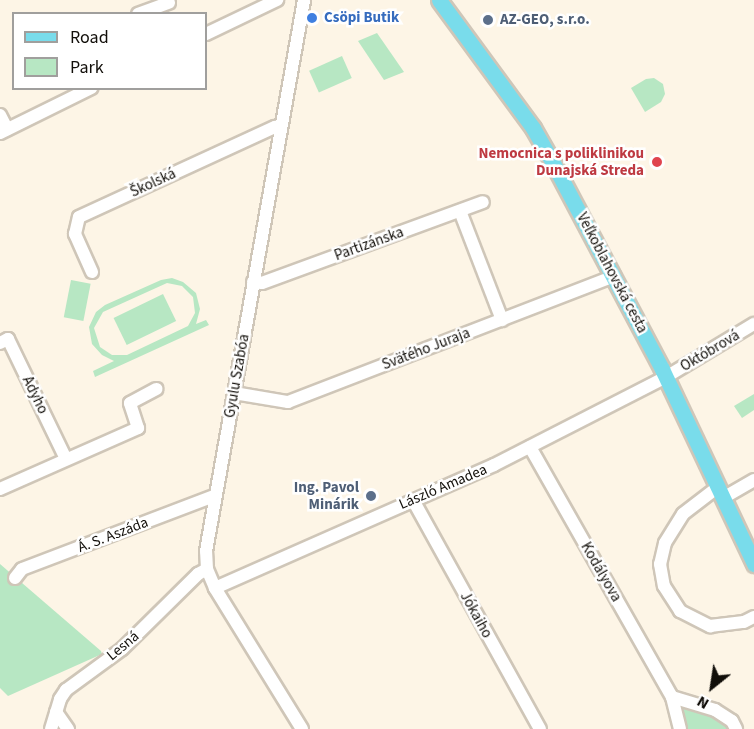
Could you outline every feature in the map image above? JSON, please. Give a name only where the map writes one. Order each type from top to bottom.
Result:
[{"type":"main road","name":"Veľkoblahovská cesta","points":[[439,0],[532,128],[615,276],[666,376],[754,564]]},
{"type":"street","points":[[207,34],[277,0]]},
{"type":"street","name":"Gyulu Szabóa","points":[[302,729],[215,588],[207,569],[206,551],[304,0]]},
{"type":"street","points":[[144,12],[169,3]]},
{"type":"street","points":[[0,115],[4,131],[87,90]]},
{"type":"street","name":"Školská","points":[[92,272],[75,234],[79,217],[275,127],[281,128]]},
{"type":"street","name":"Partizánska","points":[[253,282],[262,284],[483,202]]},
{"type":"street","points":[[460,211],[502,320]]},
{"type":"street","name":"Svätého Juraja","points":[[234,393],[288,402],[615,276]]},
{"type":"street","name":"Októbrová","points":[[666,376],[754,324]]},
{"type":"street","name":"Adyho","points":[[0,343],[8,339],[66,459]]},
{"type":"street","name":"László Amadea","points":[[215,588],[530,447],[666,376]]},
{"type":"street","points":[[0,489],[138,428],[130,403],[156,389]]},
{"type":"street","name":"Kodályova","points":[[530,447],[672,697],[680,729]]},
{"type":"street","points":[[754,480],[720,492],[683,514],[665,543],[660,564],[663,586],[680,611],[710,626],[744,622],[754,616]]},
{"type":"street","name":"Á. S. Aszáda","points":[[15,578],[22,569],[214,496]]},
{"type":"street","name":"Jókaiho","points":[[413,500],[540,729]]},
{"type":"street","name":"Lesná","points":[[51,729],[66,690],[122,649],[197,575],[207,569]]},
{"type":"street","points":[[672,697],[724,714],[736,729]]},
{"type":"street","points":[[56,712],[68,729]]},
{"type":"green space","points":[[377,33],[404,72],[384,80],[358,41]]},
{"type":"green space","points":[[342,56],[352,78],[319,93],[309,71]]},
{"type":"green space","points":[[654,78],[663,84],[665,94],[661,102],[645,112],[631,88],[646,79]]},
{"type":"green space","points":[[172,278],[183,282],[196,293],[200,309],[196,324],[206,320],[209,325],[95,377],[93,371],[114,361],[102,355],[92,344],[89,327],[96,312],[105,305],[161,280]],"holes":[[[167,283],[182,286],[193,297],[195,313],[188,326],[127,355],[112,355],[100,347],[94,328],[103,312]]]},
{"type":"green space","points":[[71,280],[91,284],[83,321],[64,317]]},
{"type":"green space","points":[[163,294],[176,321],[127,345],[114,318]]},
{"type":"green space","points":[[754,394],[754,410],[742,418],[734,406]]},
{"type":"green space","points":[[0,564],[102,654],[8,696],[0,688]]},
{"type":"green space","points":[[678,704],[715,714],[733,729],[684,729]]},
{"type":"place","name":"Csöpi Butik","points":[[312,18]]},
{"type":"place","name":"AZ-GEO, s.r.o.","points":[[488,20]]},
{"type":"place","name":"Nemocnica s poliklinikou Dunajská Streda","points":[[657,162]]},
{"type":"place","name":"Ing. Pavol Minárik","points":[[371,496]]}]
